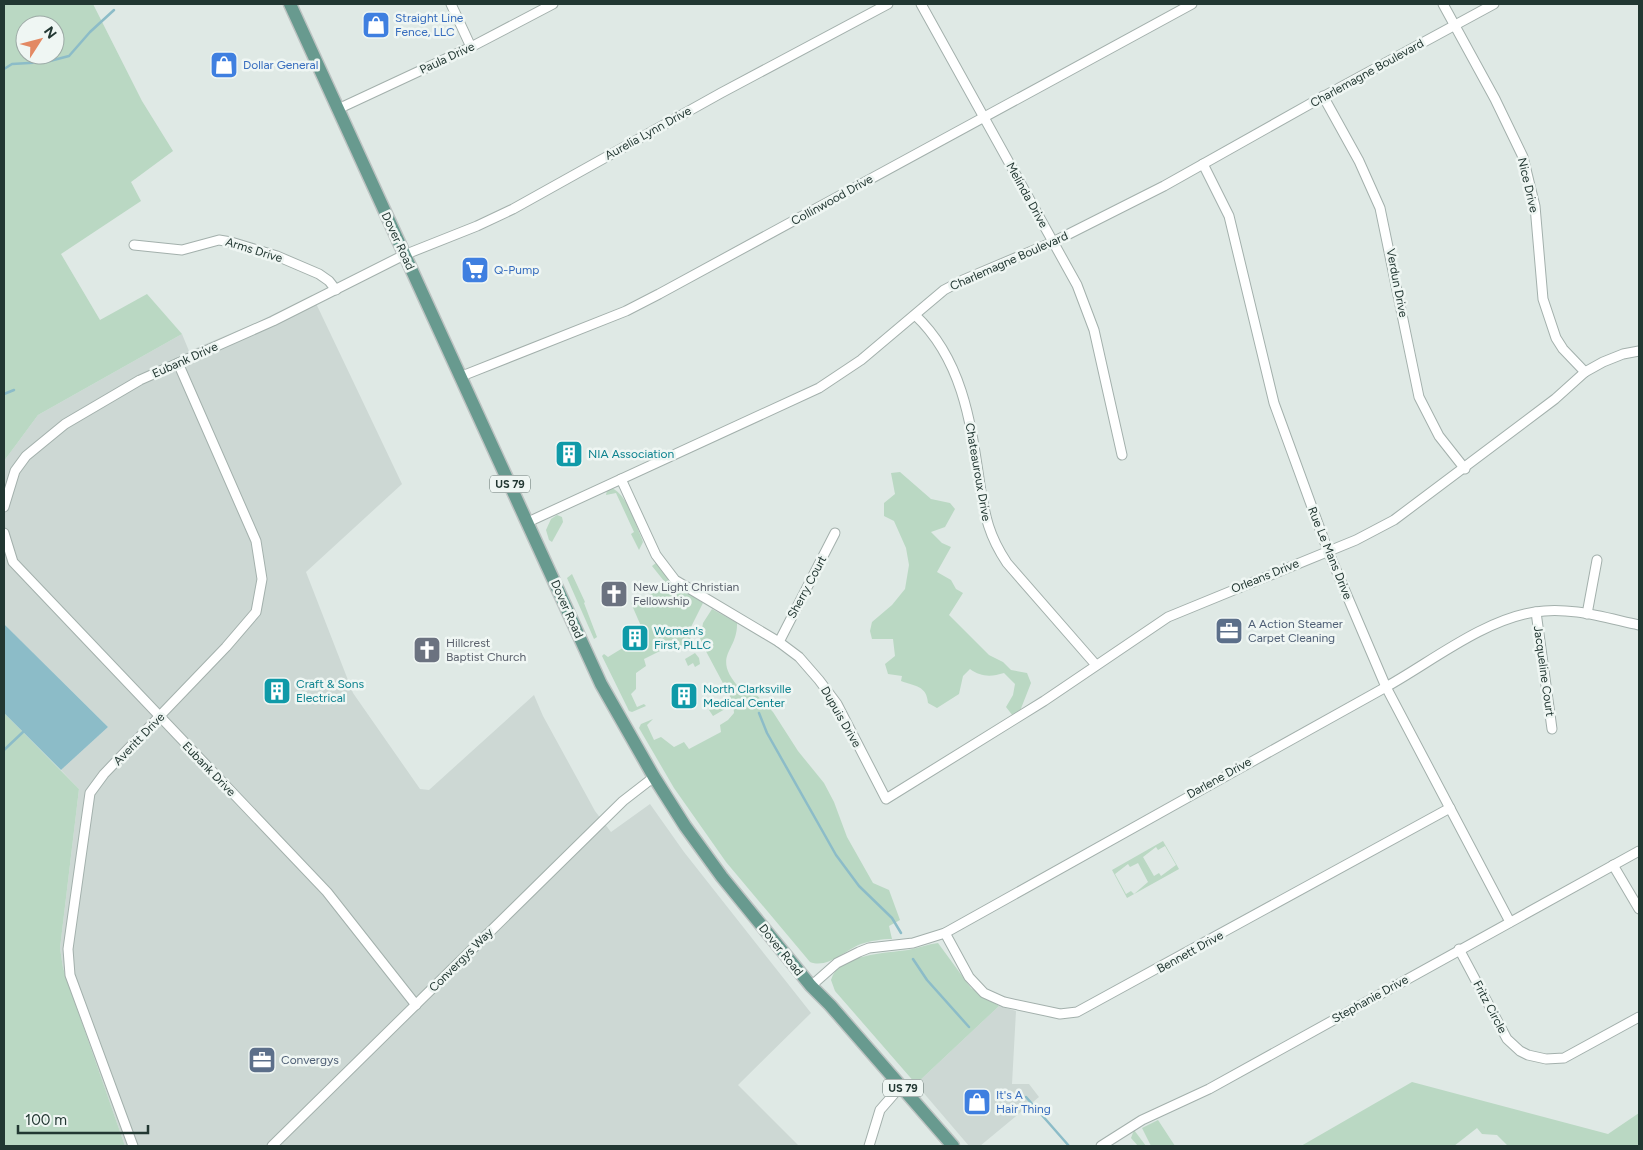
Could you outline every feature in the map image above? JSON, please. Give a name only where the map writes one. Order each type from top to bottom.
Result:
[{"type":"main road","name":"Dover Road","points":[[290,4],[404,255],[462,376],[601,684],[654,777],[717,870],[811,986],[830,1005],[953,1146]]},
{"type":"street","points":[[451,4],[471,47]]},
{"type":"street","name":"Paula Drive","points":[[338,109],[471,47],[553,4]]},
{"type":"street","name":"Aurelia Lynn Drive","points":[[404,255],[478,226],[513,209],[728,88],[888,4]]},
{"type":"street","name":"Melinda Drive","points":[[921,4],[1077,285],[1094,330],[1122,455]]},
{"type":"street","name":"Collinwood Drive","points":[[462,376],[641,303],[1192,4]]},
{"type":"street","name":"Nice Drive","points":[[1442,4],[1495,99],[1523,156],[1535,206],[1543,299],[1556,338],[1563,349],[1586,372]]},
{"type":"street","name":"Charlemagne Boulevard","points":[[528,522],[819,388],[861,360],[944,290],[962,280],[1053,242],[1159,189],[1323,96],[1494,4]]},
{"type":"street","name":"Verdun Drive","points":[[1323,96],[1359,161],[1380,208],[1419,396],[1439,436],[1465,469]]},
{"type":"street","name":"Rue Le Mans Drive","points":[[1203,164],[1229,216],[1274,403],[1328,551],[1386,687],[1510,922]]},
{"type":"street","name":"Arms Drive","points":[[134,245],[182,250],[220,240],[231,242],[277,256],[318,274],[329,281],[336,290]]},
{"type":"street","name":"Eubank Drive","points":[[4,507],[15,471],[26,456],[65,424],[140,380],[273,321],[404,255]]},
{"type":"street","name":"Chateauroux Drive","points":[[915,315],[943,350],[964,394],[982,505],[987,526],[996,546],[1007,563],[1096,665]]},
{"type":"street","name":"Orleans Drive","points":[[886,799],[1044,701],[1182,610],[1356,540],[1394,520],[1465,469],[1555,400],[1586,372],[1603,362],[1623,354],[1639,351]]},
{"type":"street","name":"Averitt Drive","points":[[133,1146],[70,975],[68,949],[90,793],[104,774],[160,718],[256,612],[262,579],[256,541],[178,362]]},
{"type":"street","name":"Dupuis Drive","points":[[621,479],[656,555],[667,572],[675,580],[779,642],[800,657],[837,704],[886,799]]},
{"type":"street","name":"Eubank Drive","points":[[4,533],[13,562],[327,892],[416,1005]]},
{"type":"street","name":"Sherry Court","points":[[779,642],[835,533]]},
{"type":"street","points":[[1587,614],[1597,560]]},
{"type":"street","name":"Darlene Drive","points":[[811,986],[837,963],[869,948],[913,943],[945,933],[1386,687],[1486,629],[1536,612],[1587,614],[1639,625]]},
{"type":"street","name":"Jacqueline Court","points":[[1536,612],[1552,729]]},
{"type":"street","name":"Convergys Way","points":[[272,1146],[623,801],[654,777]]},
{"type":"street","name":"Bennett Drive","points":[[945,933],[969,976],[984,993],[1004,1002],[1053,1013],[1077,1012],[1450,808]]},
{"type":"street","name":"Stephanie Drive","points":[[1101,1146],[1142,1120],[1208,1089],[1639,851]]},
{"type":"street","points":[[1613,865],[1639,909]]},
{"type":"street","name":"Fritz Circle","points":[[1459,950],[1507,1039],[1520,1051],[1528,1055],[1546,1059],[1564,1058],[1639,1017]]},
{"type":"street","points":[[869,1146],[880,1110],[901,1086]]},
{"type":"shaded area","points":[[312,295],[402,484],[306,572],[353,693],[420,789],[429,790],[534,695],[543,716],[595,811],[611,832],[650,804],[684,852],[811,1013],[738,1085],[799,1146],[125,1146],[63,968],[60,948],[79,789],[61,770],[108,727],[4,624],[4,461],[38,415],[182,334],[189,351],[258,322]]},
{"type":"shaded area","points":[[999,1006],[1016,1011],[1012,1084],[1029,1084],[1039,1097],[980,1146],[969,1146],[916,1084]]},
{"type":"green space","points":[[4,4],[93,4],[142,101],[173,151],[131,182],[141,201],[61,254],[100,320],[147,294],[182,334],[38,415],[4,461]]},
{"type":"green space","points":[[900,472],[931,499],[950,503],[955,509],[945,527],[931,532],[942,543],[951,547],[937,572],[951,580],[956,589],[963,593],[949,615],[989,655],[1003,662],[1011,670],[1027,673],[1031,683],[1020,711],[1013,716],[1006,707],[1013,695],[1015,684],[1004,673],[986,676],[970,669],[963,676],[959,694],[937,708],[928,703],[923,690],[901,681],[902,676],[888,674],[885,664],[895,656],[893,639],[872,639],[870,631],[872,622],[892,605],[905,589],[909,565],[906,548],[894,521],[884,516],[884,503],[895,494],[891,473]]},
{"type":"green space","points":[[612,488],[627,503],[634,518],[643,542],[639,550],[631,534],[634,532],[616,493],[606,495],[607,490]]},
{"type":"green space","points":[[557,515],[562,517],[563,522],[552,542],[549,540],[546,530],[551,519]]},
{"type":"green space","points":[[656,563],[671,582],[703,603],[690,629],[691,645],[681,650],[676,643],[644,659],[646,666],[636,673],[636,689],[631,694],[637,707],[644,704],[646,706],[632,712],[629,711],[602,656],[604,654],[608,657],[626,646],[628,649],[647,640],[631,603],[668,586],[652,566]]},
{"type":"green space","points":[[572,574],[585,602],[597,637],[594,639],[567,578]]},
{"type":"green space","points":[[712,609],[737,623],[734,641],[726,662],[732,679],[742,691],[748,686],[773,712],[798,751],[824,783],[834,802],[847,837],[873,883],[889,890],[900,920],[889,926],[892,939],[876,940],[861,944],[823,963],[810,962],[726,862],[674,788],[639,728],[641,724],[653,719],[647,725],[654,740],[661,737],[674,747],[684,742],[689,749],[721,732],[720,725],[734,713],[733,702],[700,640],[703,623]]},
{"type":"green space","points":[[695,653],[699,658],[700,664],[695,667],[693,663],[688,666],[685,659]]},
{"type":"green space","points":[[719,699],[725,709],[713,716],[709,710],[716,707],[713,702]]},
{"type":"green space","points":[[4,713],[79,789],[60,948],[63,968],[125,1146],[4,1146]]},
{"type":"green space","points":[[1163,841],[1179,869],[1127,898],[1112,870]],"holes":[[[1165,846],[1176,865],[1161,876],[1159,873],[1154,876],[1143,857],[1156,847],[1158,850]],[[1138,863],[1148,882],[1134,894],[1131,891],[1126,894],[1115,874],[1128,864],[1130,867]]]},
{"type":"green space","points":[[938,943],[971,988],[999,1006],[916,1084],[835,991],[831,980],[835,971],[843,965],[864,956],[908,950]]},
{"type":"green space","points":[[1412,1082],[1608,1134],[1639,1113],[1639,1146],[1508,1146],[1497,1135],[1482,1134],[1477,1128],[1454,1146],[1301,1146]]},
{"type":"green space","points":[[1158,1120],[1175,1146],[1151,1146],[1142,1128]]},
{"type":"green space","points":[[1134,1130],[1146,1146],[1138,1146],[1131,1138]]},
{"type":"water","points":[[4,624],[108,727],[61,770],[4,713]]},
{"type":"waterway","points":[[4,69],[12,64],[46,62],[69,56],[90,32],[114,10]]},
{"type":"waterway","points":[[4,394],[14,390]]},
{"type":"waterway","points":[[759,713],[767,733],[836,855],[859,886],[892,918],[901,933]]},
{"type":"waterway","points":[[4,750],[23,732]]},
{"type":"waterway","points":[[913,959],[927,980],[969,1027]]},
{"type":"waterway","points":[[1026,1097],[1069,1146]]},
{"type":"place","name":"Straight Line Fence, LLC","points":[[376,25]]},
{"type":"place","name":"Dollar General","points":[[224,65]]},
{"type":"place","name":"Q-Pump","points":[[475,270]]},
{"type":"place","name":"NIA Association","points":[[569,454]]},
{"type":"place","name":"New Light Christian Fellowship","points":[[614,594]]},
{"type":"place","name":"A Action Steamer Carpet Cleaning","points":[[1229,631]]},
{"type":"place","name":"Women's First, PLLC","points":[[635,638]]},
{"type":"place","name":"Hillcrest Baptist Church","points":[[427,650]]},
{"type":"place","name":"Craft & Sons Electrical","points":[[277,691]]},
{"type":"place","name":"North Clarksville Medical Center","points":[[684,696]]},
{"type":"place","name":"Convergys","points":[[262,1060]]},
{"type":"place","name":"It's A Hair Thing","points":[[977,1102]]}]
